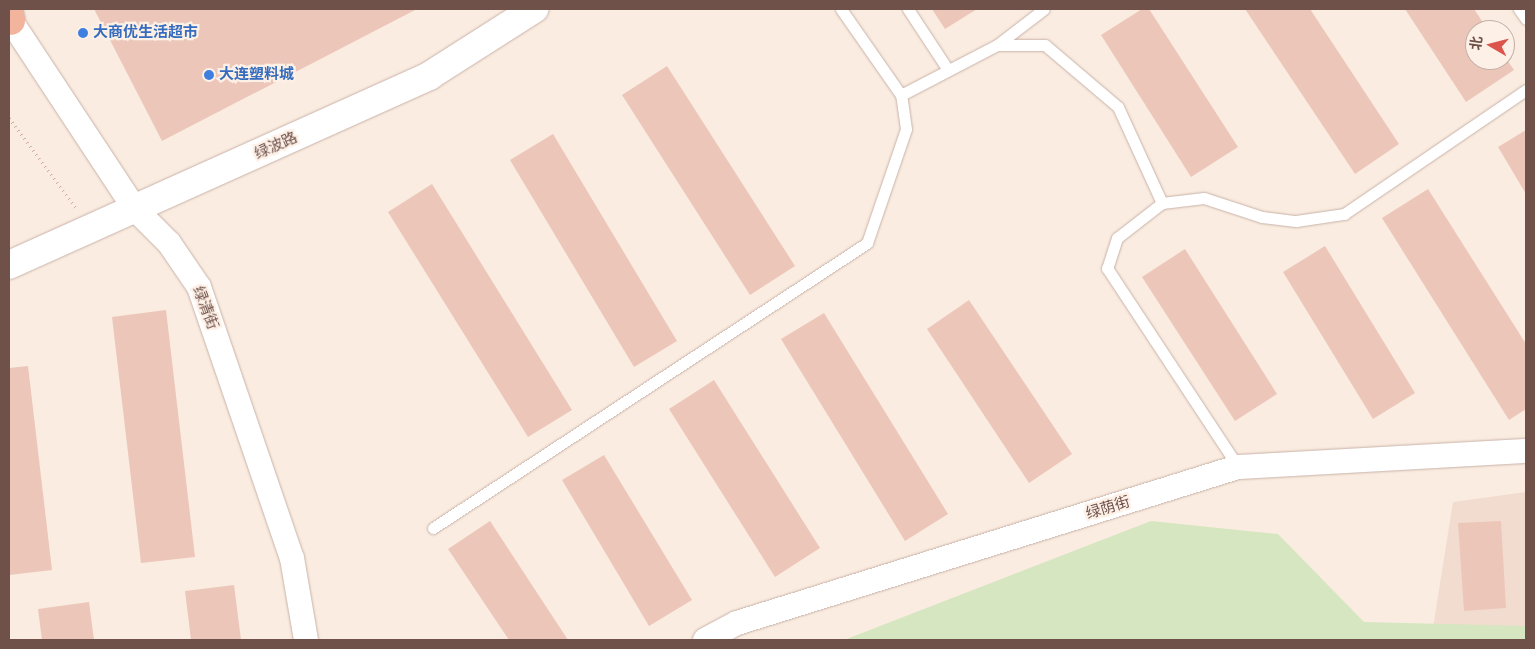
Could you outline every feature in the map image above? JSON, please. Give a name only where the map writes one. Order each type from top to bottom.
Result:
[{"type":"street","name":"绿波路","points":[[9,265],[135,210],[429,76],[534,9]]},
{"type":"street","name":"绿清街","points":[[10,17],[135,210],[169,243],[199,287],[292,558],[306,640]]},
{"type":"street","name":"绿荫街","points":[[705,640],[737,623],[1238,467],[1526,451]]},
{"type":"lane","points":[[433,528],[867,243],[906,129],[901,95],[841,9]]},
{"type":"lane","points":[[908,9],[948,70]]},
{"type":"lane","points":[[901,95],[997,45],[1044,9]]},
{"type":"lane","points":[[1519,9],[1526,19]]},
{"type":"lane","points":[[997,45],[1045,45],[1118,107],[1162,203]]},
{"type":"lane","points":[[1238,467],[1107,268],[1117,238],[1162,203],[1204,198],[1262,217],[1296,222],[1344,214],[1526,90]]},
{"type":"path","points":[[9,118],[66,198],[95,227]]},
{"type":"shaded area","points":[[1526,492],[1526,640],[1431,640],[1453,502]]},
{"type":"green space","points":[[1151,521],[1278,534],[1364,622],[1526,626],[1526,640],[844,640]]},
{"type":"building","name":"大连塑料城","points":[[94,9],[417,9],[162,141]]},
{"type":"building","points":[[932,9],[977,9],[945,29]]},
{"type":"building","points":[[1142,9],[1149,9],[1238,147],[1191,177],[1101,35]]},
{"type":"building","points":[[1245,9],[1310,9],[1399,144],[1355,174]]},
{"type":"building","points":[[1405,9],[1474,9],[1481,20],[1465,20],[1465,70],[1514,70],[1466,102]]},
{"type":"building","points":[[667,66],[795,266],[750,295],[622,95]]},
{"type":"building","points":[[1526,130],[1526,194],[1498,147]]},
{"type":"building","points":[[553,134],[677,341],[634,367],[510,160]]},
{"type":"building","points":[[432,184],[572,410],[528,437],[388,212]]},
{"type":"building","points":[[1428,189],[1526,344],[1526,409],[1509,420],[1382,218]]},
{"type":"building","points":[[1325,246],[1415,393],[1373,419],[1283,272]]},
{"type":"building","points":[[1185,249],[1277,394],[1235,421],[1142,277]]},
{"type":"building","points":[[969,300],[1072,454],[1029,483],[927,329]]},
{"type":"building","points":[[166,310],[195,557],[141,563],[112,317]]},
{"type":"building","points":[[824,313],[948,514],[905,541],[781,339]]},
{"type":"building","points":[[28,366],[52,570],[9,575],[9,368]]},
{"type":"building","points":[[714,380],[820,548],[775,577],[669,409]]},
{"type":"building","points":[[604,455],[692,600],[649,626],[562,480]]},
{"type":"building","points":[[490,521],[568,640],[509,640],[448,549]]},
{"type":"building","points":[[1501,521],[1506,608],[1464,611],[1458,523]]},
{"type":"building","points":[[234,585],[241,640],[191,640],[185,591]]},
{"type":"building","points":[[89,602],[94,640],[42,640],[38,609]]},
{"type":"place","name":"大商优生活超市","points":[[83,33]]},
{"type":"place","name":"大连塑料城","points":[[209,75]]}]
